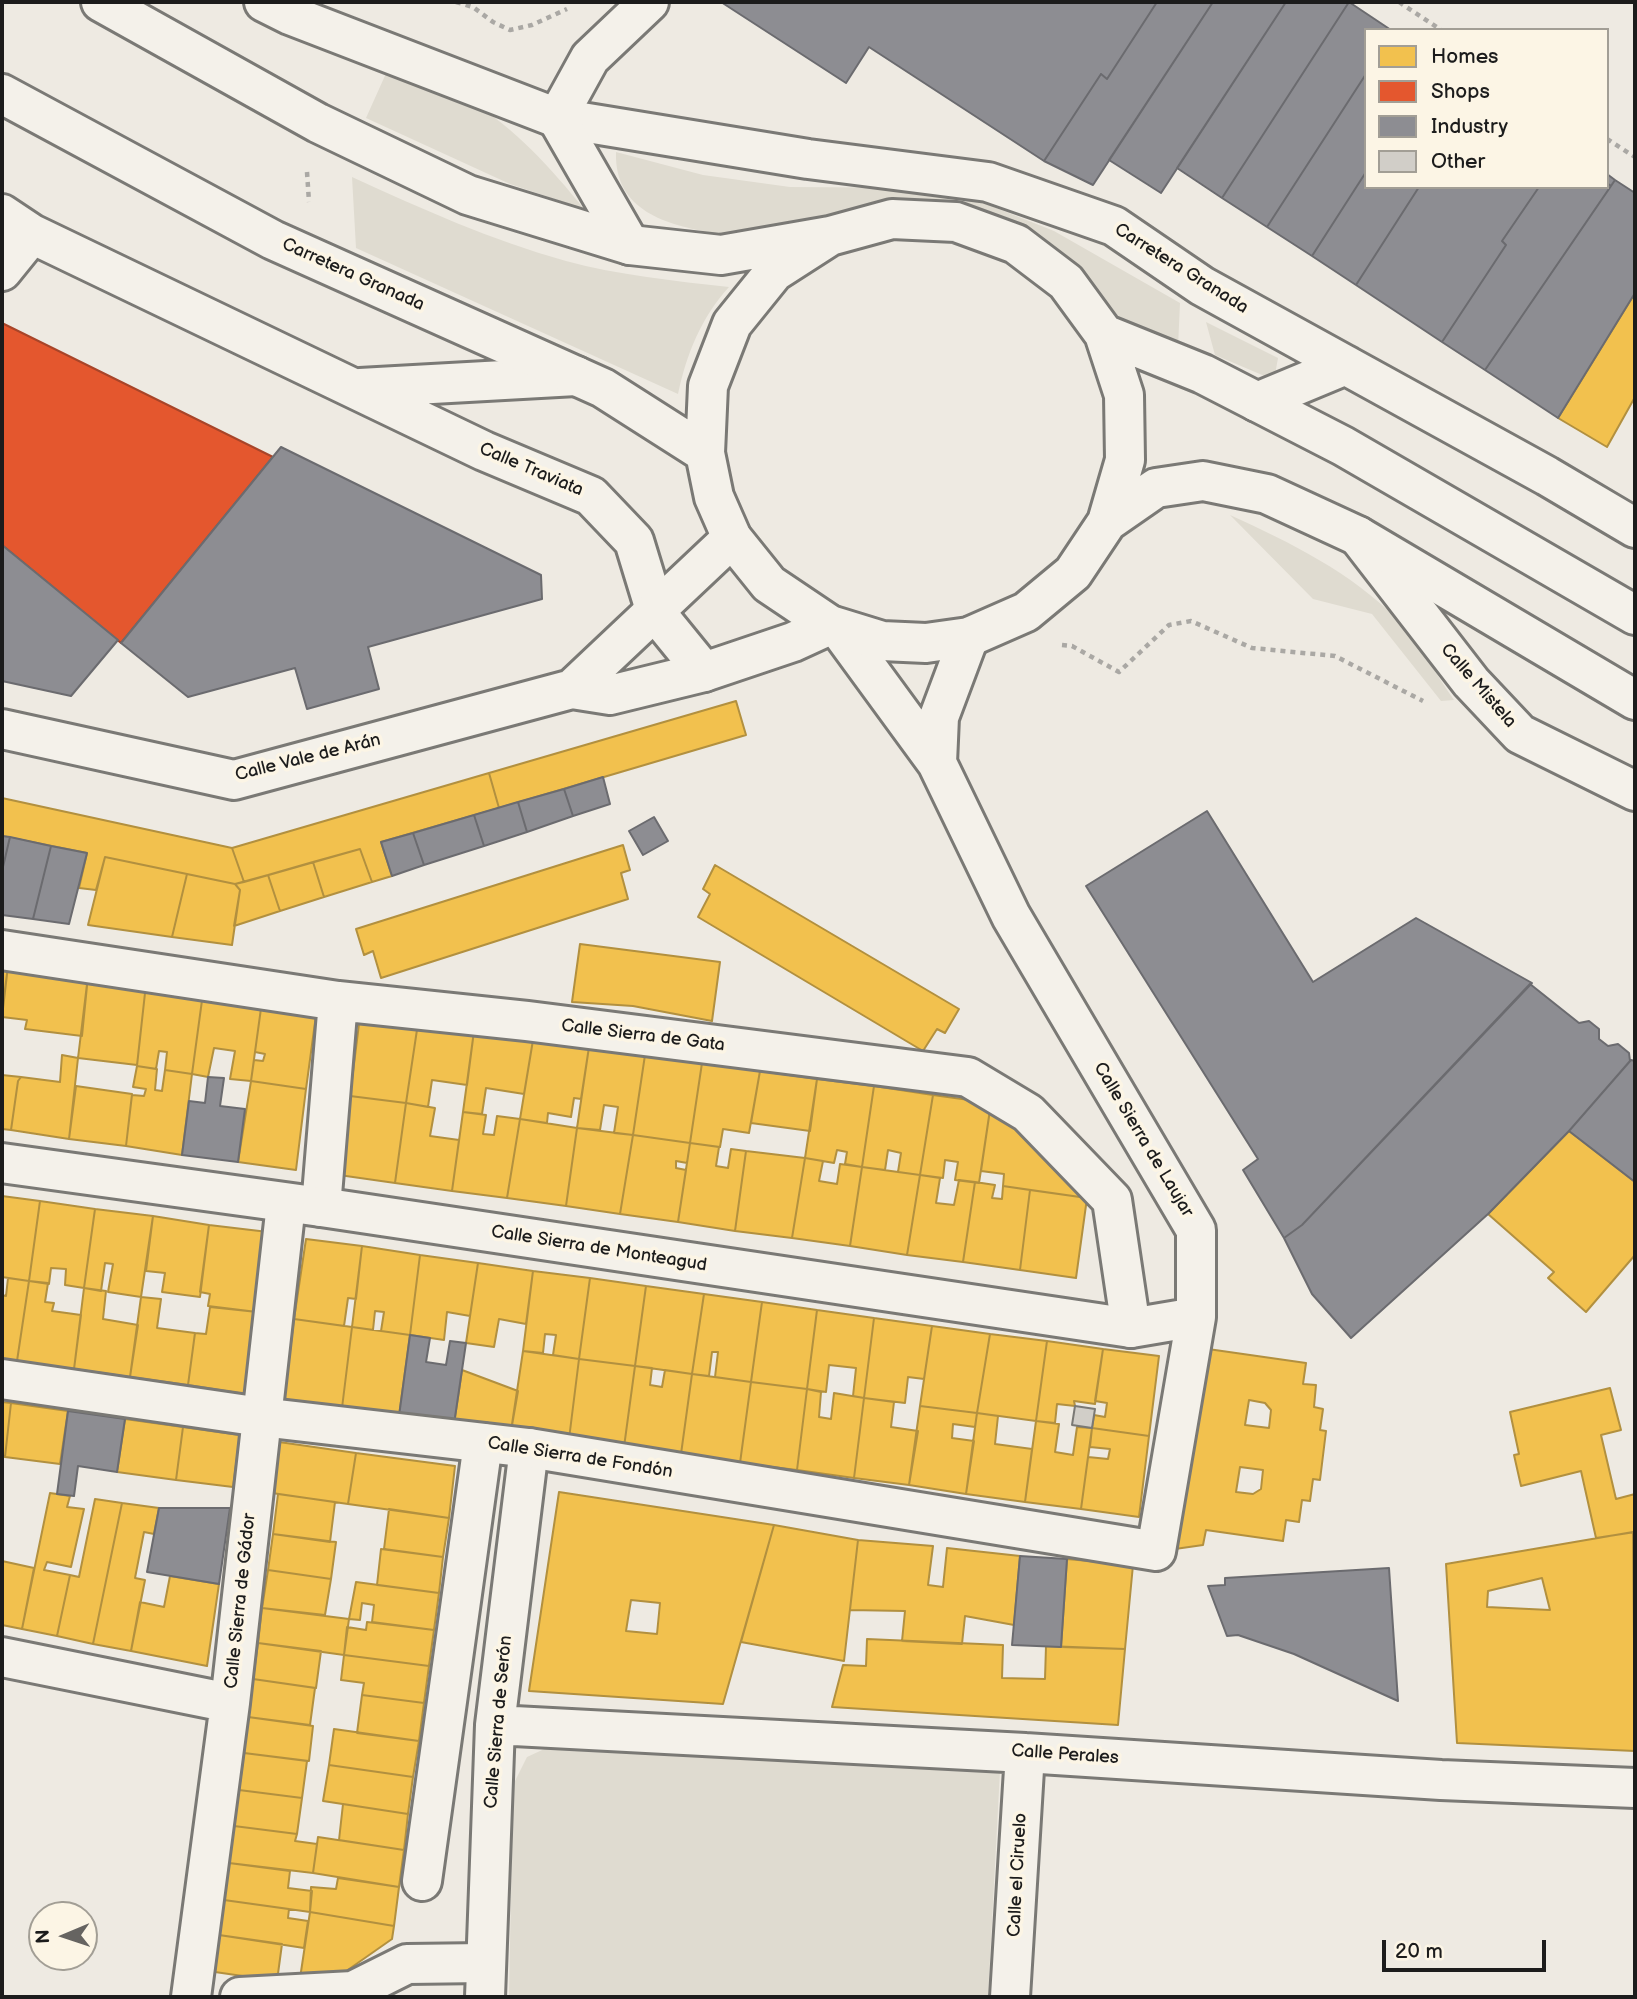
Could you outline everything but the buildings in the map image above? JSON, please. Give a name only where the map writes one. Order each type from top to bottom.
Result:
[{"type":"street","points":[[101,2],[318,123],[468,195],[630,246],[722,256],[830,236],[892,219],[956,222],[1016,244],[1066,282],[1104,334],[1124,395],[1125,460],[1107,522],[1073,573],[1026,612],[969,637],[926,643],[882,640],[834,627],[769,584],[732,538],[714,497],[705,453],[708,386],[732,324],[774,272],[830,236]]},
{"type":"street","name":"Carretera Granada","points":[[264,2],[290,15],[557,118],[807,159],[988,182],[1115,226],[1202,286],[1635,528]]},
{"type":"street","points":[[630,246],[557,118],[590,58],[649,2]]},
{"type":"street","name":"Carretera Granada","points":[[2,94],[273,240],[603,388],[705,453]]},
{"type":"street","points":[[2,271],[17,224]]},
{"type":"street","name":"Calle Traviata","points":[[17,224],[484,451],[591,496],[634,541],[656,613],[704,672]]},
{"type":"street","points":[[1104,334],[1203,374],[1343,446],[1635,615]]},
{"type":"street","points":[[1257,402],[1346,365]]},
{"type":"street","name":"Calle Traviata","points":[[354,388],[576,376]]},
{"type":"street","points":[[1107,522],[1156,488],[1203,481],[1267,494],[1358,536],[1635,700]]},
{"type":"street","name":"Calle Mistela","points":[[1358,536],[1471,681],[1520,734],[1635,791]]},
{"type":"street","name":"Calle Vale de Arán","points":[[572,690],[732,538]]},
{"type":"street","name":"Calle Vale de Arán","points":[[2,729],[234,780],[572,690],[610,695],[704,672],[834,627]]},
{"type":"street","name":"Calle Sierra de Laujar","points":[[834,627],[937,763],[1011,916],[1196,1230],[1196,1317],[1156,1551]]},
{"type":"street","name":"Calle Sierra de Laujar","points":[[937,763],[939,717],[969,637]]},
{"type":"street","name":"Calle Sierra de Gata","points":[[2,950],[338,1001],[527,1021],[968,1077],[1028,1113],[1112,1200],[1131,1328]]},
{"type":"street","name":"Calle Sierra de Gádor","points":[[191,1997],[230,1703],[261,1417],[303,1205],[338,1001]]},
{"type":"street","name":"Calle Sierra de Monteagud","points":[[2,1163],[1131,1328],[1196,1317]]},
{"type":"street","name":"Calle Sierra de Fondón","points":[[2,1379],[261,1417],[529,1448],[1156,1551]]},
{"type":"street","points":[[422,1881],[483,1443]]},
{"type":"street","name":"Calle Sierra de Serón","points":[[485,1980],[495,1725],[529,1448]]},
{"type":"street","points":[[2,1657],[230,1703]]},
{"type":"street","name":"Calle Perales","points":[[495,1725],[1025,1753],[1441,1780],[1635,1788]]},
{"type":"street","name":"Calle el Ciruelo","points":[[1010,1997],[1025,1753]]},
{"type":"street","points":[[240,1997],[353,1991],[407,1964],[485,1980]]},
{"type":"path","points":[[456,2],[473,7],[493,22],[510,30],[532,25],[570,8]]},
{"type":"path","points":[[1399,2],[1438,28]]},
{"type":"path","points":[[1609,140],[1635,157]]},
{"type":"shaded area","points":[[388,69],[451,92],[486,112],[532,150],[584,209],[510,184],[366,118]]},
{"type":"shaded area","points":[[616,152],[703,175],[790,187],[946,188],[1054,231],[1180,303],[1178,347],[1111,321],[1028,237],[714,233],[696,230],[647,212],[634,201],[624,188],[618,172]]},
{"type":"shaded area","points":[[352,177],[484,234],[538,253],[626,274],[729,287],[710,311],[696,337],[678,394],[356,248]]},
{"type":"shaded area","points":[[1206,322],[1278,358],[1274,380],[1215,355]]},
{"type":"shaded area","points":[[1230,515],[1319,560],[1361,588],[1399,621],[1414,639],[1454,700],[1441,701],[1372,614],[1313,599]]},
{"type":"shaded area","points":[[553,1745],[1000,1771],[988,1997],[509,1997],[513,1785],[527,1757]]}]
